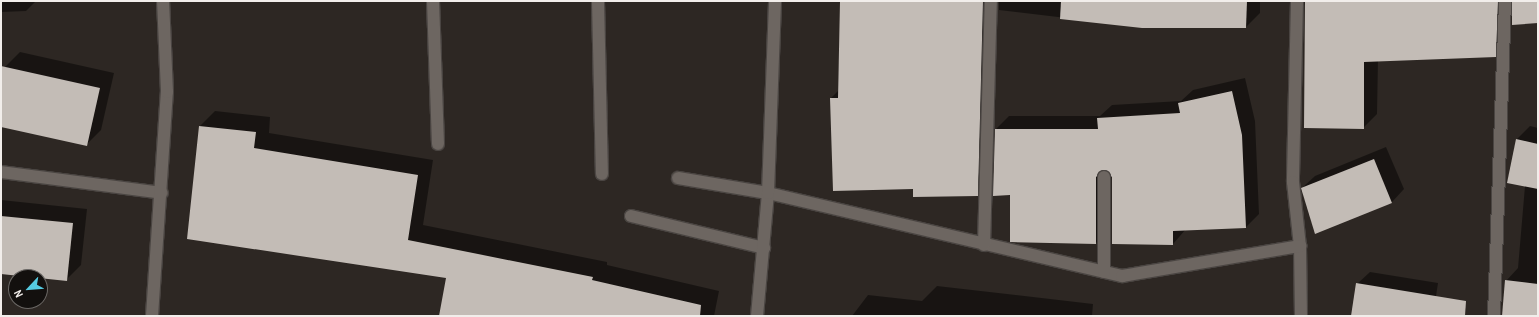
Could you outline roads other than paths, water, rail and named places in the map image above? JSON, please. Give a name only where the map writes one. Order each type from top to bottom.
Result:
[{"type":"street","points":[[152,316],[162,194],[167,92],[163,1]]},
{"type":"street","points":[[434,1],[438,144]]},
{"type":"street","points":[[598,1],[602,174]]},
{"type":"street","points":[[757,316],[768,193],[775,1]]},
{"type":"street","points":[[984,245],[991,1]]},
{"type":"street","points":[[1296,1],[1292,182],[1300,246],[1301,316]]},
{"type":"street","points":[[1494,316],[1505,1]]},
{"type":"street","points":[[1,172],[162,194]]},
{"type":"street","points":[[1104,177],[1104,272]]},
{"type":"street","points":[[678,178],[768,193],[984,245],[1122,276],[1300,246]]},
{"type":"street","points":[[631,216],[764,248]]}]
